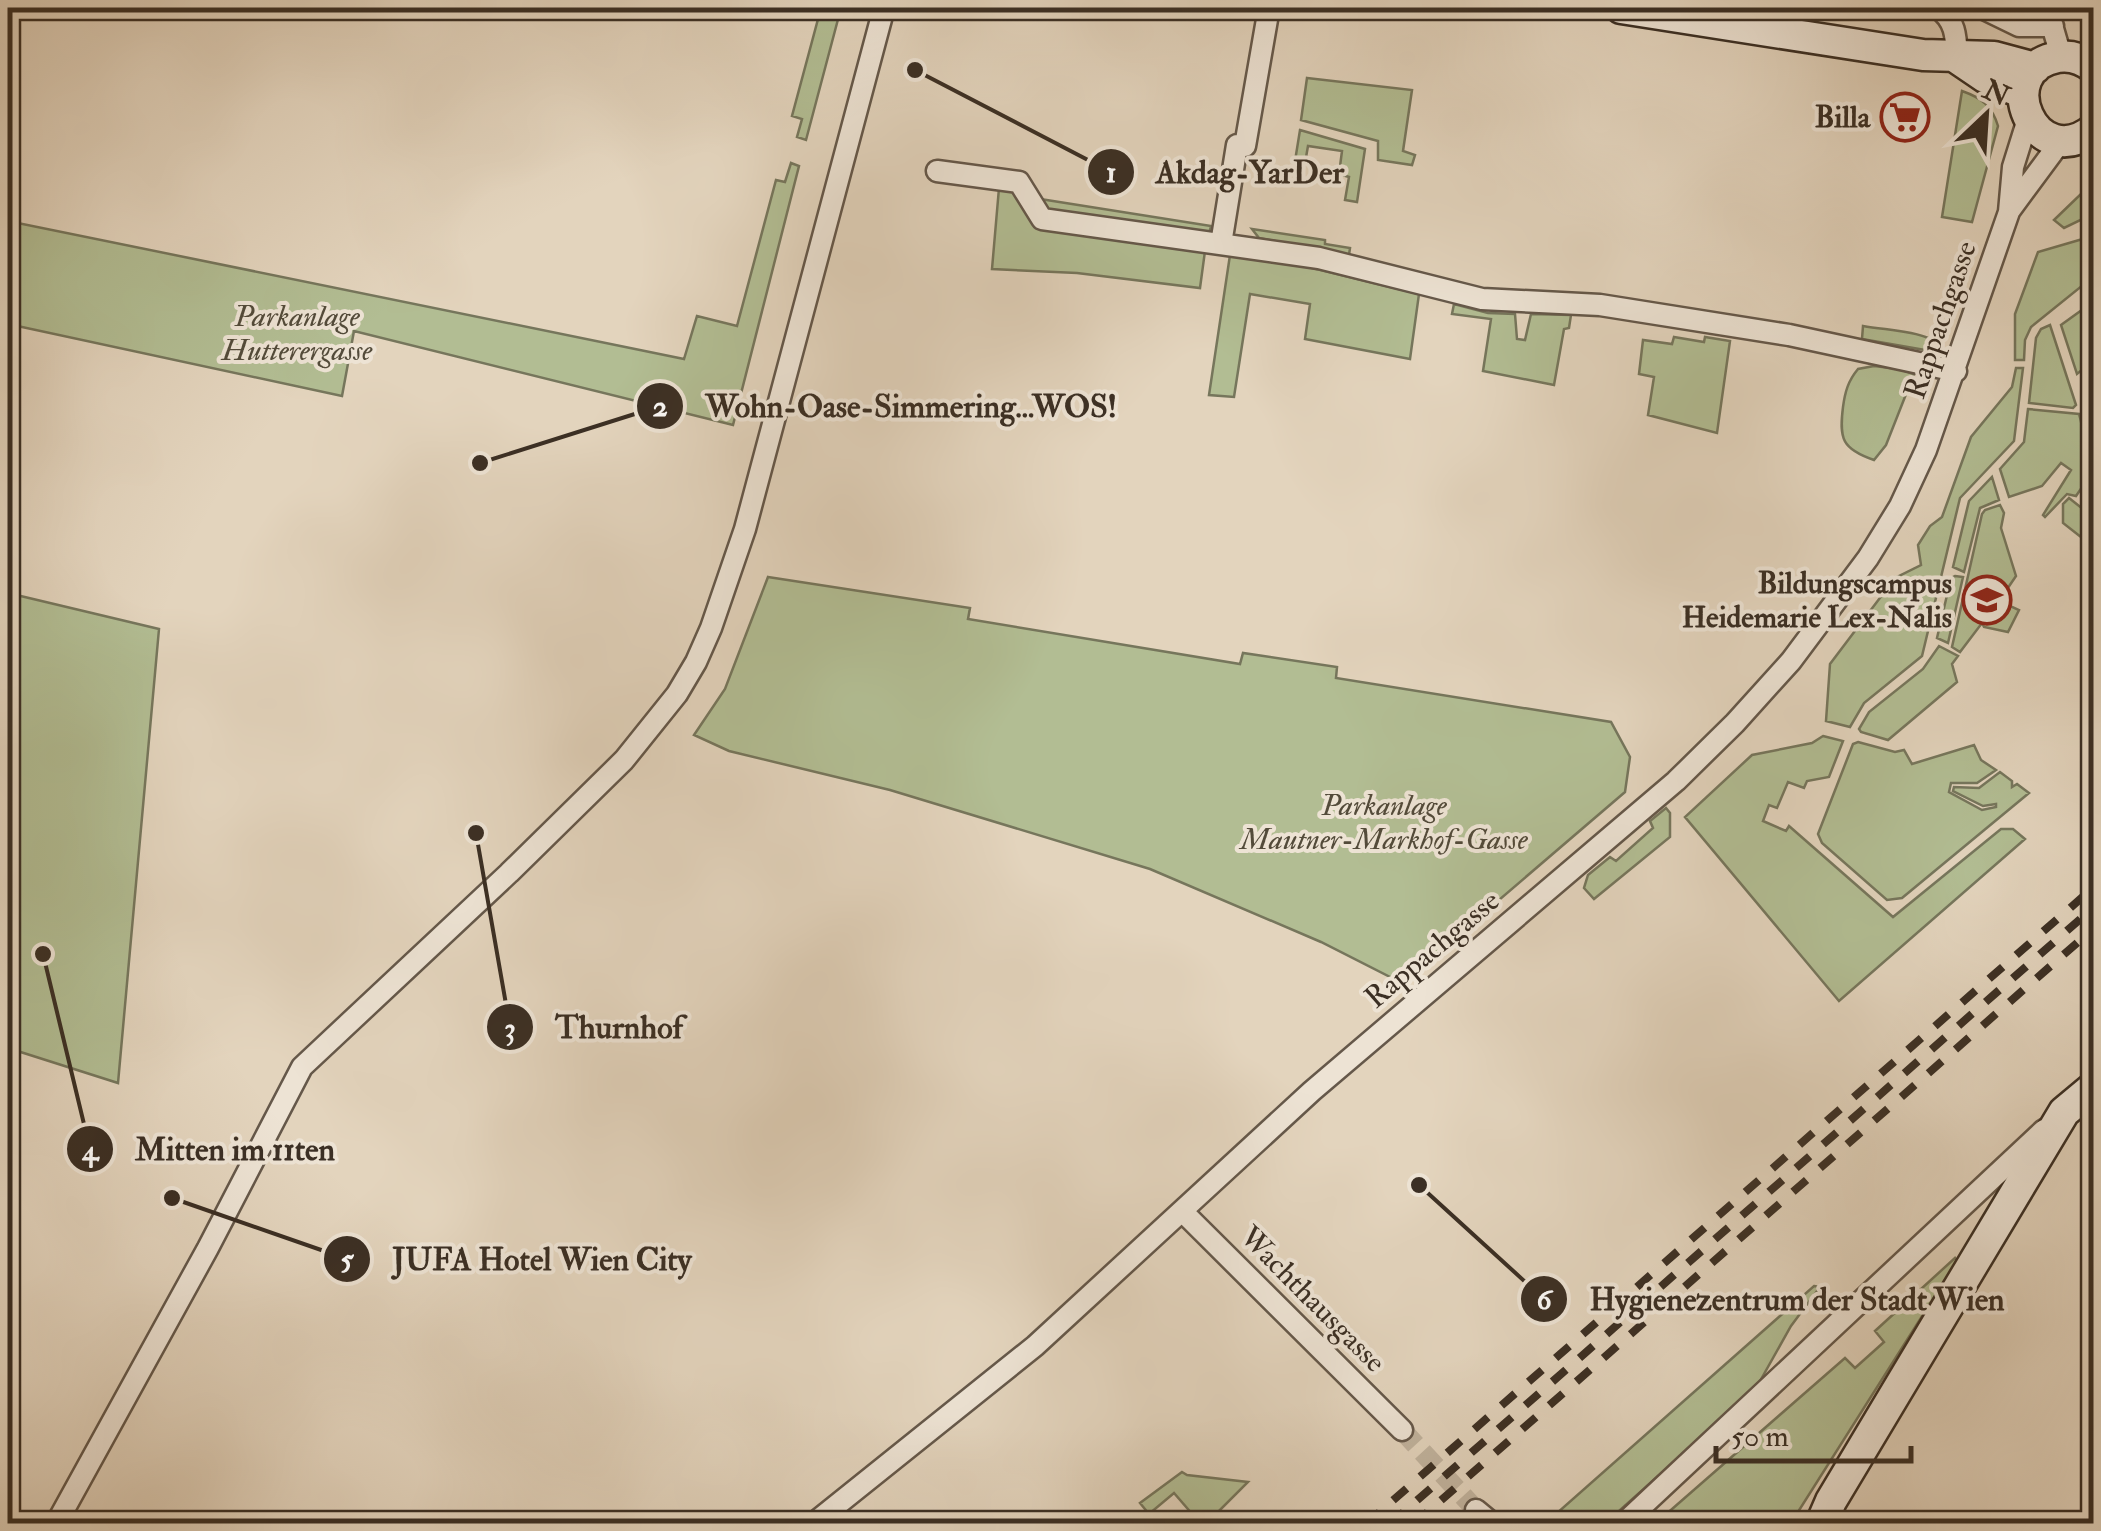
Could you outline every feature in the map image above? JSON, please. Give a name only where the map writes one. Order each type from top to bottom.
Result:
[{"type":"street","points":[[56,1524],[208,1248],[302,1067],[509,873],[637,746],[696,662],[744,529],[884,8]]},
{"type":"street","points":[[1221,244],[1238,145],[1245,146],[1269,8]]},
{"type":"street","points":[[1620,8],[1956,58],[1985,77],[2037,84],[2076,58],[2094,68]]},
{"type":"street","points":[[1938,8],[1948,15],[1955,30],[1956,58]]},
{"type":"street","points":[[1982,8],[2019,26],[2050,17],[2037,84],[2036,130],[2061,140],[2074,140],[2094,129]]},
{"type":"street","name":"Rappachgasse","points":[[813,1524],[1034,1346],[1312,1091],[1676,781],[1735,724],[1791,661],[1868,558],[1900,506],[1926,450],[2008,212],[2012,167],[2037,84]]},
{"type":"street","name":"Rappachgasse","points":[[2008,212],[2061,140]]},
{"type":"street","points":[[937,171],[1019,182],[1042,219],[1319,258],[1482,299],[1600,305],[1789,335],[1956,371]]},
{"type":"street","points":[[1622,1524],[2094,1087]]},
{"type":"street","points":[[1821,1524],[2064,1112]]},
{"type":"street","name":"Wachthausgasse","points":[[1182,1211],[1402,1430]]},
{"type":"street","points":[[1476,1510],[1493,1524]]},
{"type":"green space","points":[[821,8],[841,8],[806,140],[797,137],[802,119],[792,116]]},
{"type":"green space","points":[[1307,78],[1412,90],[1403,151],[1415,155],[1412,165],[1378,160],[1378,141],[1301,120]]},
{"type":"green space","points":[[1962,91],[1985,104],[1998,126],[1972,222],[1942,217]]},
{"type":"green space","points":[[1300,130],[1365,149],[1357,202],[1345,200],[1349,177],[1339,174],[1342,151],[1308,146],[1305,163],[1295,161]]},
{"type":"green space","name":"Parkanlage Hutterergasse","points":[[791,163],[799,166],[733,425],[354,331],[342,396],[8,324],[8,221],[684,359],[697,316],[737,326],[776,180],[785,182]]},
{"type":"green space","points":[[999,188],[1016,188],[1034,215],[1205,251],[1200,288],[1077,273],[992,269]]},
{"type":"green space","points":[[2083,192],[2093,192],[2093,214],[2064,228],[2054,220]]},
{"type":"green space","points":[[1034,198],[1211,226],[1209,234],[1046,215]]},
{"type":"green space","points":[[1252,229],[1325,240],[1325,244],[1350,248],[1349,255],[1259,238]]},
{"type":"green space","points":[[2093,236],[2093,277],[2031,327],[2025,340],[2024,360],[2015,360],[2015,314],[2038,252]]},
{"type":"green space","points":[[1230,255],[1308,267],[1419,294],[1410,359],[1305,339],[1310,304],[1250,294],[1234,397],[1209,395]]},
{"type":"green space","points":[[2093,302],[2093,361],[2077,374],[2061,325]]},
{"type":"green space","points":[[1454,304],[1488,313],[1515,314],[1517,339],[1525,340],[1531,314],[1571,315],[1569,328],[1564,329],[1554,385],[1483,371],[1491,319],[1452,314]]},
{"type":"green space","points":[[2050,325],[2076,405],[2073,408],[2029,403],[2036,338],[2041,329]]},
{"type":"green space","points":[[1863,326],[1928,338],[1925,350],[1862,339]]},
{"type":"green space","points":[[1674,337],[1730,341],[1717,433],[1648,415],[1654,377],[1639,374],[1643,340],[1672,344]]},
{"type":"green space","points":[[1874,366],[1914,374],[1886,445],[1874,460],[1849,447],[1842,427],[1845,396],[1852,378],[1858,369]]},
{"type":"green space","points":[[2016,368],[2023,368],[2014,441],[1960,498],[1922,656],[1864,703],[1850,727],[1826,721],[1830,664],[1895,578],[1921,565],[1918,545],[1930,526],[1942,517],[1971,437],[2012,387]]},
{"type":"green space","points":[[2028,409],[2079,414],[2091,474],[2076,496],[2067,494],[2045,517],[2071,470],[2061,463],[2042,486],[2009,497],[2000,469],[2024,442]]},
{"type":"green space","points":[[1992,477],[1999,500],[1980,508],[1964,572],[1953,567],[1969,501]]},
{"type":"green space","points":[[2069,498],[2093,517],[2093,549],[2088,551],[2086,541],[2063,523],[2063,504]]},
{"type":"green space","points":[[2000,505],[2004,513],[2001,528],[2016,576],[1999,601],[2019,610],[2008,632],[1984,627],[1982,623],[1960,652],[1952,647],[1982,514]]},
{"type":"green space","name":"Parkanlage Mautner-Markhof-Gasse","points":[[768,577],[970,608],[968,619],[1240,664],[1243,653],[1337,667],[1336,678],[1611,722],[1630,757],[1625,792],[1402,983],[1321,942],[1150,869],[890,790],[729,751],[694,735],[725,689]]},
{"type":"green space","points":[[1963,577],[1948,643],[1937,638],[1951,578]]},
{"type":"green space","points":[[8,593],[159,629],[118,1083],[8,1048]]},
{"type":"green space","points":[[1939,646],[1958,656],[1952,664],[1957,682],[1888,740],[1861,732],[1869,712],[1923,669]]},
{"type":"green space","points":[[1823,736],[1843,741],[1829,777],[1807,781],[1804,788],[1788,782],[1777,808],[1769,805],[1763,821],[1786,831],[1789,826],[1893,917],[2001,829],[2013,829],[2025,839],[1839,1001],[1685,817],[1752,755],[1812,743]]},
{"type":"green space","points":[[1853,744],[1895,752],[1904,750],[1912,764],[1974,745],[1981,760],[1996,770],[1977,783],[1951,783],[1949,792],[1982,810],[1996,807],[1983,806],[1953,791],[1954,787],[1979,788],[2000,772],[2012,781],[2012,787],[2017,784],[2029,793],[1902,898],[1887,900],[1822,843],[1818,834]]},
{"type":"green space","points":[[1666,808],[1670,813],[1670,837],[1594,899],[1584,888],[1588,875],[1610,857],[1616,861],[1653,828],[1650,821]]},
{"type":"green space","points":[[1955,1258],[1957,1261],[1791,1523],[1656,1523],[1845,1358],[1855,1368],[1884,1342],[1875,1331]]},
{"type":"green space","points":[[1814,1286],[1820,1287],[1791,1326],[1755,1390],[1610,1519],[1603,1513],[1591,1523],[1548,1521]]},
{"type":"green space","points":[[1182,1472],[1248,1482],[1207,1523],[1200,1523],[1174,1493],[1149,1514],[1140,1503]]},
{"type":"tunnel","points":[[1402,1430],[1476,1510]]},
{"type":"railway","points":[[1366,1524],[2094,887]]},
{"type":"railway","points":[[1390,1524],[2094,907]]},
{"type":"railway","points":[[1414,1524],[2094,928]]},
{"type":"place","name":"Akdag-YarDer","points":[[915,70]]},
{"type":"place","name":"Billa","points":[[1905,117]]},
{"type":"place","name":"Wohn-Oase-Simmering...WOS!","points":[[480,463]]},
{"type":"place","name":"Bildungscampus Heidemarie Lex-Nalis","points":[[1987,600]]},
{"type":"place","name":"Thurnhof","points":[[476,833]]},
{"type":"place","name":"Mitten im 11ten","points":[[43,954]]},
{"type":"place","name":"Hygienezentrum der Stadt Wien","points":[[1419,1185]]},
{"type":"place","name":"JUFA Hotel Wien City","points":[[172,1198]]}]
